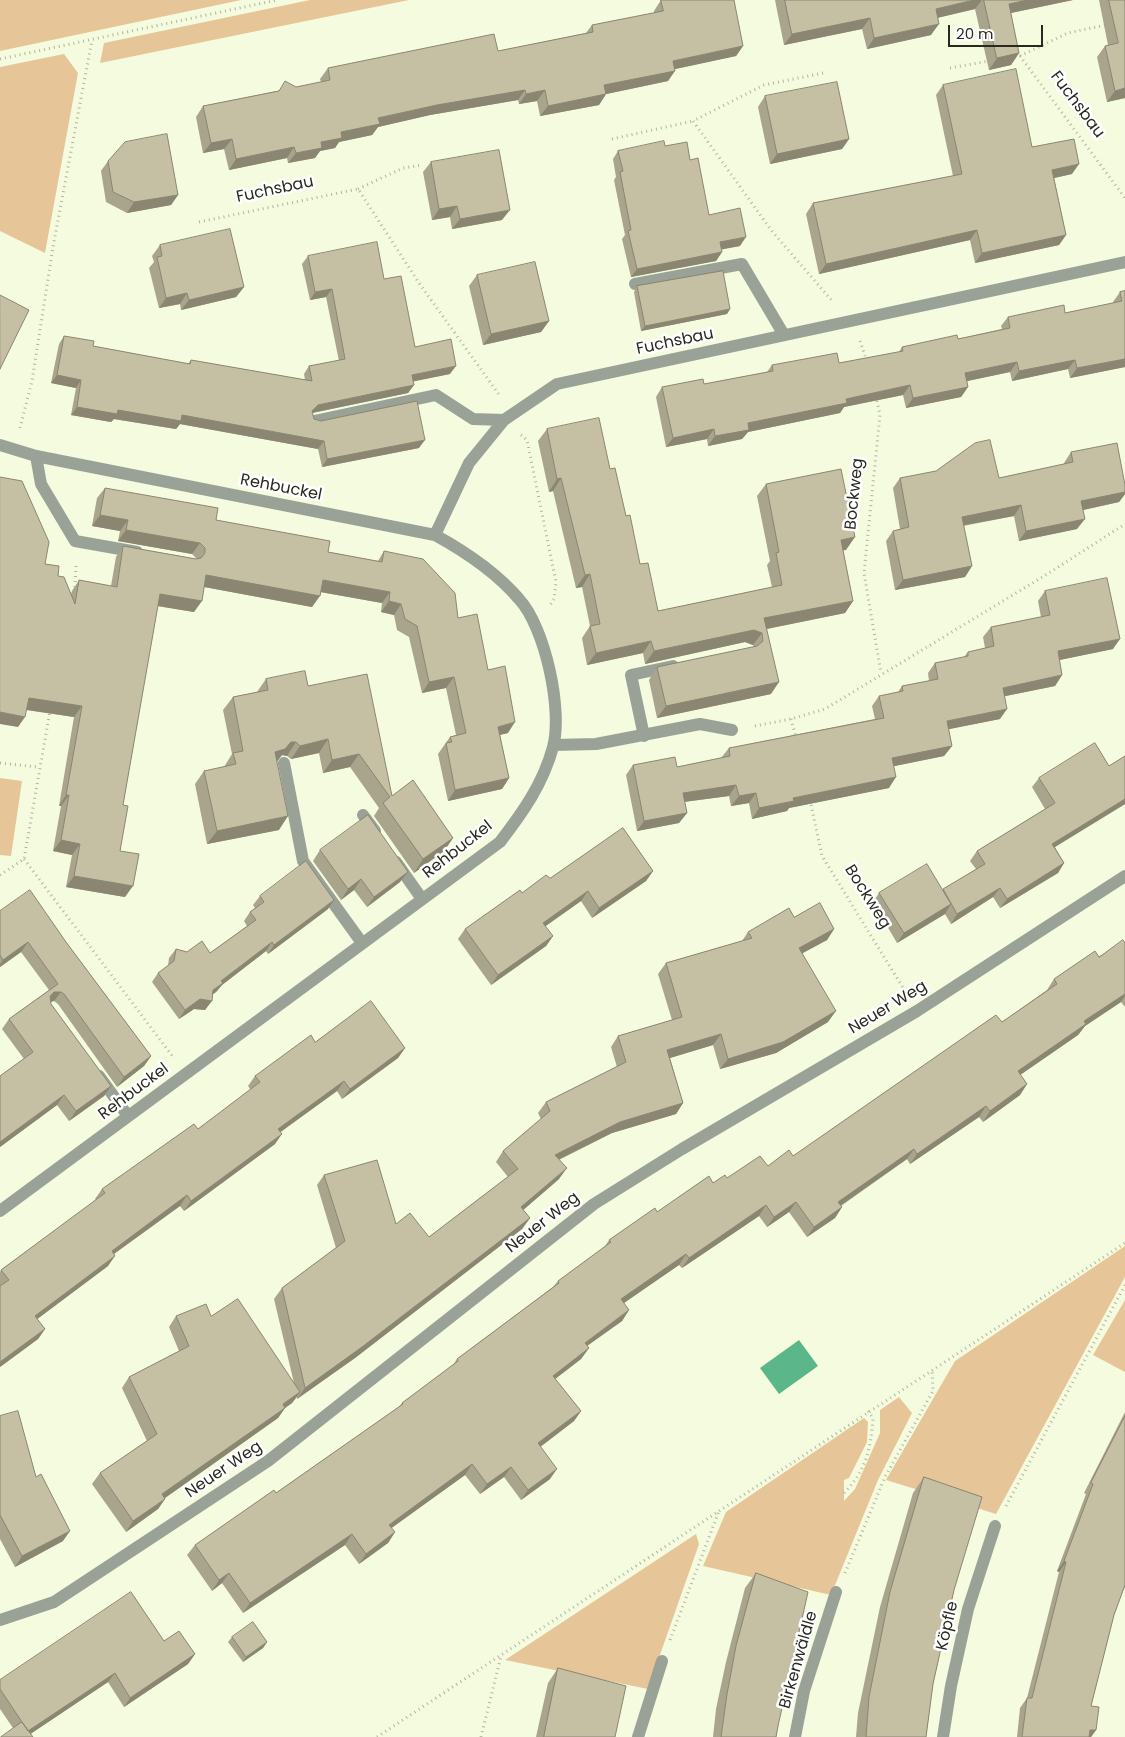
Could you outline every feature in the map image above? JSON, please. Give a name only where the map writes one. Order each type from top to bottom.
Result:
[{"type":"street","name":"Fuchsbau","points":[[435,535],[470,463],[508,417],[557,384],[1125,262]]},
{"type":"street","points":[[635,284],[742,264],[784,335]]},
{"type":"street","points":[[314,421],[436,395],[473,419],[508,417]]},
{"type":"street","name":"Rehbuckel","points":[[0,445],[36,456],[435,535],[470,554],[520,600],[536,626],[552,677],[556,717],[554,745],[544,774],[530,802],[500,842],[0,1212]]},
{"type":"street","points":[[36,456],[42,484],[75,541],[152,555]]},
{"type":"street","points":[[644,736],[631,675],[689,662]]},
{"type":"street","points":[[554,745],[596,744],[700,724],[732,730]]},
{"type":"street","points":[[284,763],[303,862],[362,943]]},
{"type":"street","points":[[363,814],[422,899]]},
{"type":"street","name":"Neuer Weg","points":[[0,1620],[54,1602],[268,1462],[594,1204],[682,1149],[917,1011],[1125,876]]},
{"type":"street","points":[[89,1063],[128,1116]]},
{"type":"street","name":"Köpfle","points":[[943,1737],[951,1686],[968,1609],[995,1526]]},
{"type":"street","name":"Birkenwäldle","points":[[795,1737],[804,1691],[836,1592]]},
{"type":"street","points":[[638,1737],[662,1661]]},
{"type":"path","points":[[0,59],[277,0]]},
{"type":"path","points":[[1012,57],[1020,56],[1068,32],[1116,23]]},
{"type":"path","points":[[14,450],[32,381],[53,247],[92,40]]},
{"type":"path","name":"Fuchsbau","points":[[1020,56],[1125,198]]},
{"type":"path","points":[[950,68],[994,60]]},
{"type":"path","points":[[612,139],[692,121],[764,85],[823,73]]},
{"type":"path","points":[[692,121],[771,230],[824,294],[852,321],[868,363]]},
{"type":"path","name":"Fuchsbau","points":[[199,222],[358,189],[404,168],[423,165]]},
{"type":"path","points":[[358,189],[508,417],[527,440],[556,582],[554,599],[536,626]]},
{"type":"path","name":"Bockweg","points":[[874,389],[880,415],[864,573],[881,673]]},
{"type":"path","points":[[732,730],[791,719],[824,709],[1049,573],[1125,524]]},
{"type":"path","points":[[74,591],[76,581],[75,541]]},
{"type":"path","points":[[50,708],[38,767],[24,859],[185,1074]]},
{"type":"path","points":[[791,719],[797,744]]},
{"type":"path","points":[[0,764],[38,767]]},
{"type":"path","name":"Bockweg","points":[[810,795],[822,856],[894,972]]},
{"type":"path","points":[[0,875],[24,859]]},
{"type":"path","points":[[377,1737],[1125,1243]]},
{"type":"path","points":[[995,1526],[1125,1285]]},
{"type":"path","points":[[836,1592],[885,1477],[933,1391],[932,1369]]},
{"type":"path","points":[[844,1493],[854,1482],[871,1447],[873,1418],[868,1411]]},
{"type":"path","points":[[662,1661],[720,1510]]},
{"type":"path","points":[[481,1737],[501,1655]]},
{"type":"shaded area","points":[[0,0],[241,0],[0,51]]},
{"type":"shaded area","points":[[310,0],[409,0],[100,63],[104,43]]},
{"type":"shaded area","points":[[64,54],[78,73],[45,253],[0,231],[0,67]]},
{"type":"shaded area","points":[[0,778],[22,781],[11,856],[0,855]]},
{"type":"shaded area","points":[[1125,1246],[1125,1277],[996,1514],[886,1480],[955,1361]]},
{"type":"shaded area","points":[[1125,1300],[1125,1372],[1093,1355]]},
{"type":"shaded area","points":[[799,1340],[818,1366],[779,1394],[760,1368]]},
{"type":"shaded area","points":[[899,1397],[912,1413],[878,1480],[831,1595],[703,1566],[726,1512],[864,1418],[868,1422],[867,1442],[849,1478],[844,1480],[844,1501],[855,1489],[880,1433],[880,1410]]},
{"type":"shaded area","points":[[696,1534],[699,1544],[648,1689],[505,1660]]},
{"type":"building","points":[[661,0],[734,0],[743,46],[673,61],[675,71],[604,85],[606,94],[548,106],[545,90],[526,94],[525,90],[437,105],[378,118],[380,124],[341,132],[342,138],[321,142],[322,148],[296,153],[294,147],[236,159],[232,139],[211,143],[203,106],[279,91],[285,81],[296,87],[330,80],[328,68],[494,34],[498,51],[593,32],[592,25],[663,11]]},
{"type":"building","points":[[785,0],[974,0],[936,9],[939,24],[874,38],[870,18],[792,34]]},
{"type":"building","points":[[984,0],[1028,0],[1009,4],[1019,53],[997,58]]},
{"type":"building","points":[[1109,0],[1125,0],[1125,88],[1115,91],[1105,46],[1118,43]]},
{"type":"building","points":[[1016,69],[1032,147],[1074,139],[1079,164],[1052,170],[1066,235],[982,253],[977,230],[826,264],[813,203],[962,174],[943,85]]},
{"type":"building","points":[[837,82],[849,139],[777,154],[765,96]]},
{"type":"building","points":[[167,134],[178,195],[134,202],[113,192],[108,161],[125,142]]},
{"type":"building","points":[[664,141],[665,146],[687,142],[690,160],[698,158],[709,215],[740,208],[746,237],[720,242],[722,252],[637,269],[628,231],[631,230],[620,172],[623,171],[618,151]]},
{"type":"building","points":[[499,150],[510,210],[460,219],[457,206],[439,209],[431,162]]},
{"type":"building","points":[[230,229],[244,287],[189,300],[187,293],[166,298],[157,257],[162,256],[160,245]]},
{"type":"building","points":[[377,242],[384,279],[401,276],[415,347],[451,339],[456,366],[412,375],[414,385],[318,405],[312,411],[314,419],[321,421],[417,401],[425,440],[327,459],[324,441],[182,415],[181,421],[118,410],[117,414],[77,407],[81,380],[57,375],[64,336],[94,341],[93,346],[190,364],[191,360],[312,381],[309,366],[345,359],[332,289],[315,292],[308,256]]},
{"type":"building","points":[[535,262],[549,321],[491,334],[477,275]]},
{"type":"building","points":[[723,271],[730,309],[645,326],[637,286]]},
{"type":"building","points":[[1125,291],[1125,359],[1077,368],[1075,360],[1019,371],[1017,362],[965,373],[968,387],[913,398],[910,385],[846,399],[847,403],[748,423],[749,430],[715,436],[714,429],[673,438],[662,387],[703,379],[704,384],[773,371],[772,365],[837,353],[839,363],[903,351],[902,347],[957,335],[958,339],[1010,328],[1008,317],[1064,305],[1065,313],[1122,301],[1120,292]]},
{"type":"building","points":[[0,295],[29,310],[0,369]]},
{"type":"building","points":[[599,418],[610,469],[615,468],[626,516],[630,515],[640,564],[648,563],[658,611],[782,585],[776,553],[779,552],[766,484],[841,469],[855,537],[841,540],[853,601],[764,618],[779,682],[666,706],[657,667],[757,646],[763,641],[762,633],[754,630],[654,651],[651,641],[596,653],[590,626],[600,624],[590,574],[585,575],[561,478],[557,479],[547,429]]},
{"type":"building","points":[[990,440],[999,478],[1073,462],[1071,452],[1117,443],[1125,492],[1081,501],[1085,519],[1026,531],[1021,505],[962,517],[972,566],[903,580],[893,531],[909,527],[900,478],[936,471],[975,443]]},
{"type":"building","points":[[0,477],[22,481],[49,542],[45,564],[59,566],[58,576],[64,577],[75,604],[79,580],[117,587],[123,546],[196,559],[201,558],[205,553],[205,548],[200,543],[126,530],[128,520],[100,515],[105,488],[218,508],[216,520],[330,541],[328,552],[382,562],[384,551],[423,559],[455,593],[458,618],[477,614],[488,670],[505,666],[515,722],[498,727],[509,778],[455,790],[446,743],[452,742],[450,737],[466,733],[454,677],[429,682],[417,626],[405,619],[401,604],[389,601],[390,592],[323,580],[320,596],[206,575],[202,601],[160,594],[123,805],[128,806],[120,851],[139,854],[133,886],[74,876],[80,844],[61,840],[69,795],[66,795],[82,706],[29,698],[25,717],[0,712]]},
{"type":"building","points":[[1107,578],[1120,639],[1058,651],[1062,675],[1003,688],[1007,709],[947,721],[952,746],[892,758],[896,777],[793,798],[794,801],[759,808],[756,793],[739,796],[736,785],[683,793],[687,813],[644,821],[633,765],[675,757],[677,767],[730,756],[729,748],[884,718],[879,696],[903,691],[902,686],[938,679],[935,663],[968,656],[968,652],[994,646],[991,627],[1050,615],[1045,591]]},
{"type":"building","points":[[305,671],[308,686],[367,674],[392,796],[413,780],[453,838],[423,859],[383,803],[390,797],[359,754],[332,760],[328,739],[300,746],[296,742],[291,742],[285,749],[275,752],[288,816],[217,831],[204,771],[236,764],[233,753],[243,751],[233,697],[268,690],[266,679]]},
{"type":"building","points":[[1095,743],[1109,766],[1125,756],[1125,799],[1052,844],[1064,863],[1007,899],[1000,888],[957,914],[943,889],[985,864],[977,851],[1055,803],[1039,778]]},
{"type":"building","points":[[368,815],[408,872],[374,897],[361,879],[348,889],[320,850]]},
{"type":"building","points":[[623,828],[653,871],[599,908],[588,891],[543,923],[553,936],[498,975],[465,929],[520,890],[522,893],[546,875],[550,878]]},
{"type":"building","points":[[306,861],[334,900],[274,945],[272,942],[221,981],[223,983],[213,990],[212,1001],[200,999],[185,1010],[158,973],[174,961],[176,949],[187,952],[202,941],[210,953],[256,920],[250,912],[264,902],[260,896]]},
{"type":"building","points":[[927,864],[951,904],[904,933],[879,893]]},
{"type":"building","points":[[30,890],[66,942],[151,1056],[124,1077],[64,994],[54,992],[50,996],[51,1004],[111,1086],[76,1111],[64,1095],[0,1142],[0,1076],[33,1052],[9,1019],[58,984],[28,942],[3,960],[0,955],[0,911]]},
{"type":"building","points":[[820,903],[834,929],[799,948],[836,1011],[783,1042],[728,1059],[721,1034],[667,1050],[683,1103],[620,1122],[555,1155],[567,1168],[521,1207],[530,1218],[362,1347],[305,1388],[282,1288],[345,1241],[324,1175],[377,1160],[396,1224],[410,1213],[429,1237],[518,1169],[503,1151],[550,1111],[546,1102],[626,1062],[618,1036],[682,1017],[666,963],[752,938],[748,932],[789,908],[794,917]]},
{"type":"building","points":[[1123,940],[1125,943],[1125,994],[1084,1021],[1086,1024],[1018,1071],[1027,1084],[990,1111],[986,1106],[917,1154],[914,1149],[838,1202],[842,1207],[814,1227],[796,1202],[774,1217],[766,1205],[689,1258],[686,1254],[621,1299],[629,1310],[585,1343],[589,1348],[553,1376],[581,1411],[538,1443],[557,1469],[528,1490],[511,1467],[487,1484],[472,1464],[389,1525],[395,1532],[366,1554],[352,1534],[250,1603],[229,1573],[219,1580],[195,1545],[274,1490],[276,1493],[403,1404],[458,1361],[457,1359],[611,1242],[609,1240],[655,1208],[657,1212],[709,1176],[713,1183],[725,1175],[727,1178],[760,1156],[768,1166],[789,1150],[793,1156],[996,1015],[1002,1022],[1057,984],[1054,979],[1095,951],[1099,957]]},
{"type":"building","points":[[371,1001],[405,1048],[350,1089],[344,1081],[278,1129],[282,1134],[191,1201],[187,1195],[112,1251],[115,1256],[35,1316],[45,1329],[0,1362],[0,1286],[9,1280],[1,1270],[105,1193],[102,1189],[194,1124],[198,1129],[260,1082],[255,1076],[311,1035],[315,1042]]},
{"type":"building","points":[[238,1299],[300,1392],[283,1404],[285,1408],[162,1494],[165,1499],[133,1521],[100,1473],[157,1434],[129,1377],[189,1346],[176,1316],[206,1304],[211,1316]]},
{"type":"building","points":[[18,1411],[36,1477],[41,1474],[70,1531],[22,1556],[0,1515],[0,1416]]},
{"type":"building","points":[[1125,1416],[1125,1585],[1114,1615],[1091,1706],[1099,1707],[1096,1730],[1090,1730],[1089,1737],[1022,1737],[1027,1698],[1032,1698],[1066,1562],[1064,1561],[1093,1484],[1091,1483]]},
{"type":"building","points":[[924,1477],[982,1497],[954,1590],[933,1684],[926,1737],[866,1737],[869,1697],[890,1592]]},
{"type":"building","points":[[756,1573],[808,1592],[776,1737],[721,1737],[736,1646]]},
{"type":"building","points":[[131,1592],[164,1641],[179,1631],[195,1654],[130,1698],[115,1673],[28,1731],[0,1689],[0,1680]]},
{"type":"building","points":[[253,1622],[267,1642],[246,1657],[232,1637]]},
{"type":"building","points":[[558,1668],[626,1686],[615,1737],[544,1737]]},
{"type":"building","points":[[22,1722],[33,1737],[1,1737]]}]
